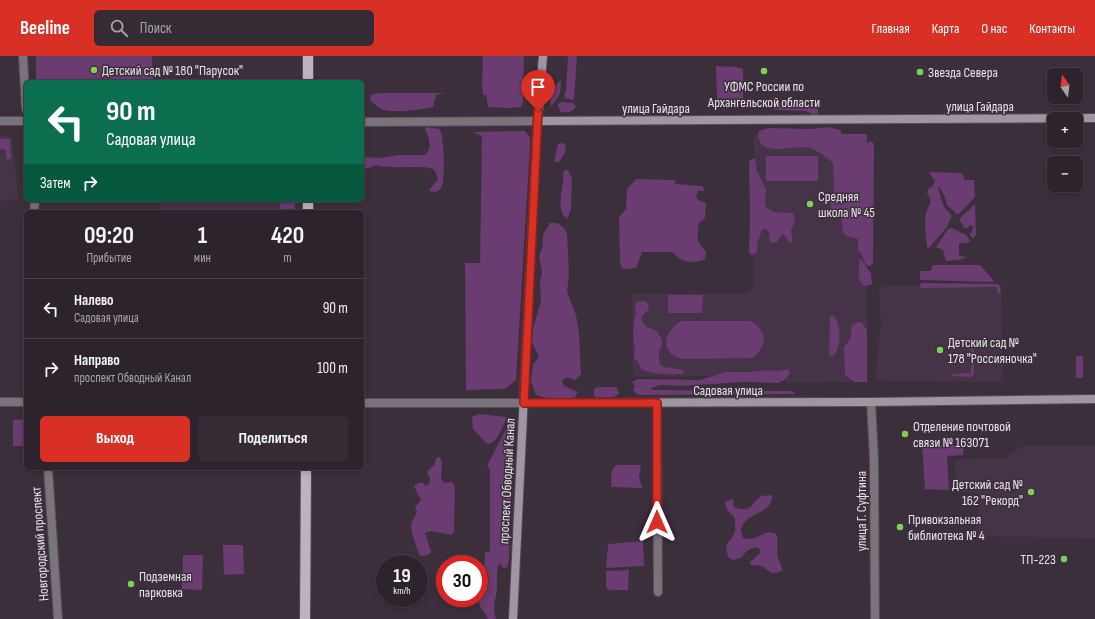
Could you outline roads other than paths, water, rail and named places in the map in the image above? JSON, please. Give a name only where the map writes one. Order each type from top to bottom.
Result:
[{"type":"main road","points":[[308,56],[308,80]]},
{"type":"main road","points":[[306,470],[306,619]]},
{"type":"street","points":[[23,56],[24,80]]},
{"type":"street","name":"проспект Обводный Канал","points":[[513,619],[538,121],[543,56]]},
{"type":"street","name":"улица Гайдара","points":[[364,122],[1095,118]]},
{"type":"street","points":[[0,120],[24,121]]},
{"type":"street","name":"Садовая улица","points":[[364,403],[871,402],[1095,399]]},
{"type":"street","points":[[0,402],[24,402]]},
{"type":"street","name":"улица Г. Суфтина","points":[[871,402],[874,458],[876,619]]},
{"type":"street","points":[[657,403],[658,592]]},
{"type":"street","name":"Новгородский проспект","points":[[48,470],[58,619]]},
{"type":"place","name":"Детский сад № 180 \"Парусок\"","points":[[94,70]]},
{"type":"place","name":"УФМС России по Архангельской области","points":[[764,71]]},
{"type":"place","name":"Звезда Севера","points":[[920,72]]},
{"type":"place","name":"Средняя школа № 45","points":[[810,204]]},
{"type":"place","name":"Детский сад № 178 \"Россияночка\"","points":[[940,350]]},
{"type":"place","name":"Отделение почтовой связи № 163071","points":[[905,434]]},
{"type":"place","name":"Детский сад № 162 \"Рекорд\"","points":[[1031,492]]},
{"type":"place","name":"Привокзальная библиотека № 4","points":[[900,527]]},
{"type":"place","name":"ТП-223","points":[[1064,559]]},
{"type":"place","name":"Подземная парковка","points":[[131,584]]}]
